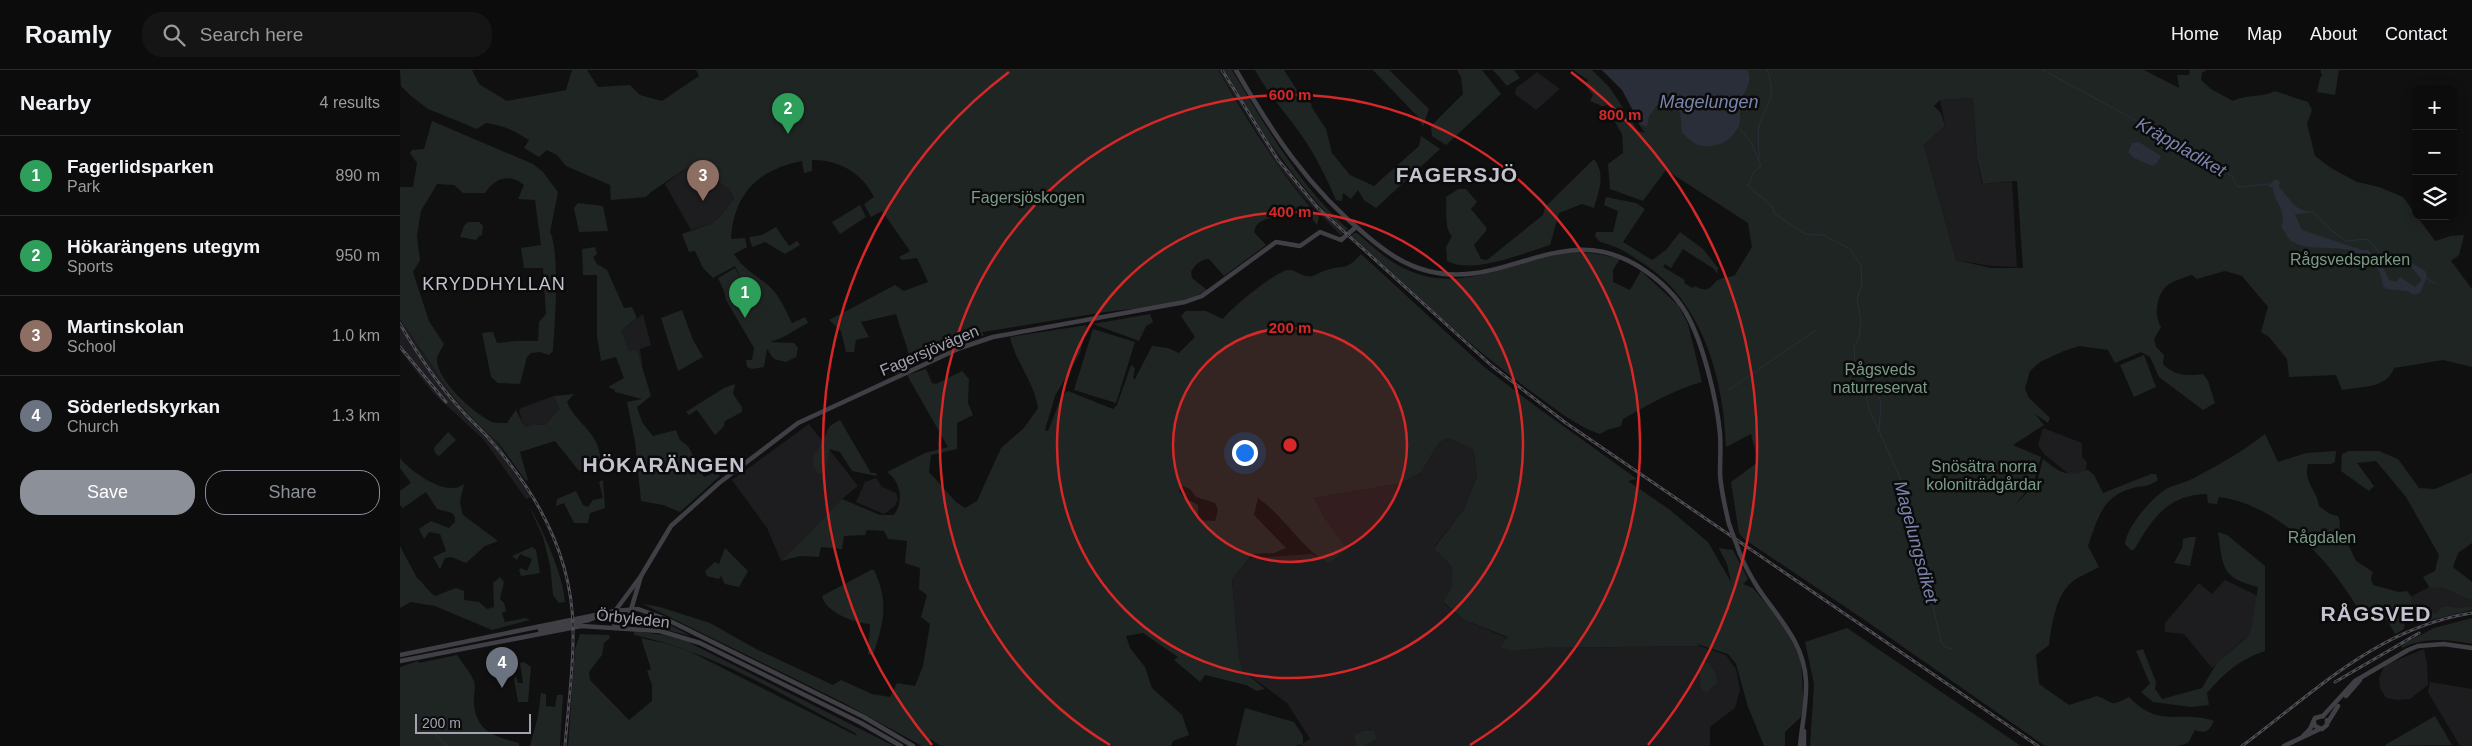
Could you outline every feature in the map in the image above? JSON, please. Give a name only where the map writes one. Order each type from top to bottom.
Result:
[{"type":"main road","points":[[1236,70],[1297,166],[1318,192],[1356,227],[1399,260],[1441,274],[1478,274],[1554,252],[1588,249],[1622,257],[1655,278],[1680,304],[1691,323],[1698,342],[1718,419],[1722,490],[1729,524],[1750,574],[1791,633],[1800,650],[1806,681],[1800,746]]},
{"type":"main road","name":"Fagersjövägen","points":[[615,611],[641,576],[666,533],[688,510],[762,449],[798,423],[821,411],[960,348],[992,337],[1154,309],[1194,300],[1276,242],[1300,246],[1316,234],[1323,232],[1341,240],[1356,227]]},
{"type":"main road","name":"Fagersjövägen","points":[[632,609],[641,576]]},
{"type":"main road","points":[[615,611],[613,621],[616,628],[628,620],[632,609]]},
{"type":"main road","name":"Örbyleden","points":[[400,655],[604,613],[632,609],[655,614],[864,717],[913,746]]},
{"type":"main road","name":"Örbyleden","points":[[540,630],[590,620],[604,613]]},
{"type":"main road","name":"Örbyleden","points":[[400,661],[581,626],[660,631],[700,644],[861,722],[901,746]]},
{"type":"main road","points":[[2303,736],[2317,717],[2323,716],[2355,681],[2395,657],[2418,646],[2444,644],[2472,648]]},
{"type":"main road","points":[[2284,746],[2326,727],[2362,677]]},
{"type":"main road","points":[[2323,716],[2328,722]]},
{"type":"main road","points":[[2314,722],[2320,729]]},
{"type":"main road","points":[[1803,728],[1804,746]]},
{"type":"shaded area","points":[[1218,70],[1224,70],[1282,161],[1311,197],[1345,231],[1341,236],[1303,197],[1276,163]]},
{"type":"shaded area","points":[[1537,72],[1560,89],[1536,110],[1515,94],[1516,88]]},
{"type":"shaded area","points":[[1973,98],[1977,158],[1982,184],[2012,182],[2017,267],[1991,266],[1956,260],[1924,145],[1945,126],[1940,100]]},
{"type":"shaded area","points":[[688,167],[702,188],[714,178],[729,189],[734,198],[721,216],[711,224],[691,230],[665,184]]},
{"type":"shaded area","points":[[643,314],[651,345],[640,349],[642,364],[632,369],[621,331]]},
{"type":"shaded area","points":[[400,319],[453,396],[469,415],[494,437],[533,496],[526,499],[483,439],[434,394],[418,374],[400,350]]},
{"type":"shaded area","points":[[554,396],[559,409],[545,425],[533,424],[527,427],[523,424],[519,411],[521,408]]},
{"type":"shaded area","points":[[809,424],[858,486],[842,499],[781,561],[767,528],[732,480]]},
{"type":"shaded area","points":[[2043,428],[2082,443],[2082,457],[2087,462],[2085,474],[2076,480],[2044,454],[2038,445]]},
{"type":"shaded area","points":[[1448,438],[1473,449],[1477,476],[1464,509],[1434,547],[1452,567],[1451,588],[1443,603],[1464,620],[1508,638],[1512,651],[1541,648],[1699,646],[1726,655],[1736,669],[1740,690],[1735,708],[1710,727],[1710,746],[1298,746],[1310,739],[1287,703],[1242,670],[1239,658],[1232,580],[1249,558],[1312,554],[1329,564],[1348,549],[1324,517],[1314,498],[1402,483],[1421,472],[1439,443]]},
{"type":"shaded area","points":[[876,478],[882,487],[896,493],[898,499],[895,506],[884,514],[856,502],[865,482]]},
{"type":"shaded area","points":[[2435,579],[2472,591],[2472,606],[2458,608],[2447,606],[2442,607],[2436,613],[2422,617],[2416,615],[2410,597],[2433,585]]},
{"type":"shaded area","points":[[2225,580],[2258,596],[2254,630],[2212,668],[2184,634],[2165,632],[2165,623],[2199,583],[2212,594]]},
{"type":"shaded area","points":[[2424,649],[2428,685],[2410,699],[2397,700],[2386,698],[2380,688],[2379,678],[2385,665]]},
{"type":"shaded area","points":[[2430,682],[2472,689],[2472,746],[2460,746],[2428,692]]},
{"type":"green space","name":"Fagersjöskogen","points":[[400,70],[472,70],[479,84],[507,101],[566,90],[572,70],[587,70],[598,87],[630,85],[640,95],[662,101],[699,76],[696,70],[1218,70],[1277,165],[1319,217],[1317,225],[1301,205],[1285,218],[1271,218],[1258,223],[1254,232],[1266,245],[1224,276],[1209,259],[1200,261],[1191,272],[1192,278],[1207,290],[1196,296],[1170,304],[1099,313],[982,332],[984,335],[940,352],[895,375],[893,364],[909,354],[896,314],[861,322],[869,337],[856,340],[854,352],[846,352],[841,331],[829,320],[895,285],[904,291],[928,282],[917,258],[902,260],[899,257],[910,251],[882,211],[871,217],[864,204],[874,197],[863,181],[849,170],[832,162],[812,160],[812,171],[804,173],[802,161],[786,165],[761,178],[743,196],[733,223],[731,239],[745,238],[747,247],[734,254],[746,268],[773,290],[792,323],[805,317],[808,323],[770,342],[794,343],[798,348],[796,357],[786,362],[774,359],[767,349],[764,367],[752,369],[747,367],[746,360],[752,360],[754,348],[726,300],[718,278],[735,268],[746,290],[735,266],[713,278],[703,268],[695,251],[689,252],[682,234],[711,224],[721,216],[734,198],[729,189],[714,178],[701,188],[688,167],[646,197],[611,200],[610,185],[566,166],[557,155],[547,150],[539,157],[524,148],[529,140],[513,131],[486,123],[477,129],[428,109],[401,86]]},
{"type":"green space","points":[[1224,70],[1232,70],[1271,134],[1299,175],[1331,213],[1348,229],[1345,231],[1327,213],[1294,175],[1264,134]]},
{"type":"green space","points":[[1255,70],[1284,70],[1299,93],[1302,91],[1312,105],[1326,129],[1332,153],[1350,175],[1374,186],[1419,146],[1421,136],[1440,149],[1376,208],[1364,200],[1358,190],[1351,199],[1343,193],[1342,201],[1336,200],[1307,144]]},
{"type":"green space","points":[[1373,70],[1389,70],[1429,109],[1423,127],[1419,118]]},
{"type":"green space","points":[[1457,70],[1482,70],[1501,94],[1446,145],[1432,136],[1431,126],[1463,94],[1461,77]]},
{"type":"green space","points":[[1493,70],[1514,70],[1520,78],[1507,86]]},
{"type":"green space","name":"Rågsveds naturreservat","points":[[1573,70],[1592,70],[1610,88],[1638,131],[1645,133],[1638,123],[1676,70],[2144,70],[2179,88],[2177,75],[2189,75],[2190,70],[2206,70],[2202,73],[2201,80],[2211,89],[2233,101],[2243,97],[2265,95],[2275,91],[2308,102],[2312,110],[2307,124],[2315,156],[2331,168],[2357,182],[2379,187],[2403,197],[2412,209],[2412,220],[2420,220],[2435,241],[2451,236],[2464,235],[2459,255],[2451,261],[2472,289],[2472,367],[2443,360],[2394,368],[2391,375],[2380,383],[2342,390],[2336,375],[2289,377],[2287,359],[2269,337],[2261,332],[2268,307],[2242,276],[2225,271],[2197,279],[2192,275],[2169,284],[2159,298],[2157,310],[2161,327],[2154,339],[2156,347],[2164,355],[2163,364],[2177,373],[2203,374],[2208,381],[2215,403],[2203,410],[2159,377],[2150,357],[2141,352],[2115,363],[2108,350],[2079,346],[2040,362],[2030,371],[2025,389],[2029,398],[2050,418],[2048,423],[2035,414],[2044,425],[2013,445],[2041,457],[2034,482],[2014,506],[2037,482],[2043,459],[2063,472],[2074,473],[2088,470],[2094,475],[2103,493],[2151,474],[2156,474],[2158,480],[2114,496],[2098,517],[2088,546],[2099,567],[2075,580],[2066,588],[2062,595],[2055,611],[2049,645],[2036,655],[2039,684],[2069,705],[2097,696],[2112,703],[2129,697],[2140,707],[2161,716],[2202,718],[2214,721],[2207,731],[2195,730],[2188,743],[2178,746],[2045,746],[1866,621],[1744,539],[1739,533],[1731,482],[1758,462],[1751,434],[1726,447],[1721,395],[1715,370],[1695,321],[1681,299],[1664,280],[1644,264],[1628,253],[1600,241],[1595,236],[1596,232],[1613,232],[1618,211],[1604,205],[1606,197],[1636,203],[1645,209],[1623,242],[1652,260],[1666,250],[1680,232],[1703,249],[1718,268],[1717,274],[1714,269],[1683,249],[1671,268],[1665,264],[1663,267],[1685,280],[1684,283],[1693,288],[1695,286],[1705,290],[1720,279],[1735,275],[1752,247],[1748,223],[1666,170],[1643,201],[1610,189],[1608,164],[1623,153],[1622,134],[1615,122],[1621,113],[1608,105],[1602,106],[1590,101],[1593,95],[1585,85],[1588,80]],"holes":[[[1973,98],[1977,158],[1983,184],[2017,181],[2023,268],[1991,268],[1956,260],[1924,145],[1945,126],[1941,113],[1934,106],[1940,100]]]},
{"type":"green space","points":[[2321,70],[2339,70],[2335,95],[2317,92],[2320,78],[2323,74],[2321,74]]},
{"type":"green space","points":[[432,121],[533,164],[543,172],[558,192],[550,232],[556,271],[553,351],[549,355],[540,352],[531,353],[527,357],[520,384],[498,383],[491,377],[482,333],[493,332],[497,343],[538,341],[539,322],[546,314],[543,268],[524,268],[521,248],[541,245],[535,200],[518,199],[524,185],[508,178],[493,184],[485,193],[463,193],[454,185],[437,184],[421,211],[417,236],[420,260],[413,272],[429,321],[444,344],[437,358],[442,376],[466,404],[484,418],[492,422],[507,423],[516,410],[523,424],[527,427],[533,424],[545,425],[559,409],[554,396],[574,394],[567,402],[575,416],[597,443],[600,461],[579,471],[555,441],[520,452],[528,480],[526,481],[498,442],[469,415],[453,396],[400,319],[400,187],[413,187],[417,163],[410,153],[412,150],[424,149]]},
{"type":"green space","points":[[1594,159],[1598,165],[1601,177],[1594,208],[1582,204],[1559,213],[1550,245],[1484,264],[1470,266],[1458,265],[1447,261],[1446,247],[1452,236],[1449,233],[1447,224],[1446,197],[1458,189],[1466,189],[1477,202],[1471,209],[1486,227],[1486,231],[1474,245],[1481,259],[1487,260],[1543,215],[1545,207]]},
{"type":"green space","points":[[578,203],[603,206],[608,231],[579,232],[574,208]]},
{"type":"green space","points":[[860,205],[866,217],[840,234],[832,222]]},
{"type":"green space","points":[[468,222],[479,222],[483,226],[482,235],[476,240],[460,237],[464,226]]},
{"type":"green space","points":[[776,227],[789,246],[797,241],[800,245],[785,254],[765,242],[752,247],[749,237],[762,235]]},
{"type":"green space","points":[[1357,233],[1381,254],[1396,264],[1417,274],[1437,278],[1456,279],[1476,276],[1535,259],[1571,252],[1604,255],[1620,259],[1613,270],[1613,282],[1630,290],[1641,271],[1678,305],[1688,324],[1702,382],[1681,389],[1651,403],[1623,419],[1621,426],[1600,434],[1591,431],[1559,412],[1488,358],[1351,236]]},
{"type":"green space","points":[[595,247],[597,254],[593,257],[597,264],[607,270],[624,308],[632,307],[637,318],[621,331],[629,351],[637,350],[651,396],[637,407],[642,422],[653,436],[676,430],[680,440],[688,446],[704,477],[718,471],[720,476],[680,512],[663,505],[641,501],[635,442],[627,402],[642,399],[615,392],[615,390],[608,387],[624,378],[616,357],[601,361],[597,336],[597,275],[583,275],[582,249]]},
{"type":"green space","points":[[1361,254],[1483,366],[1637,479],[1628,481],[1670,510],[1708,542],[1731,582],[1727,564],[1719,548],[1733,550],[1748,579],[1743,584],[1753,588],[1787,630],[1801,661],[1804,709],[1800,718],[1785,732],[1785,746],[1764,746],[1748,707],[1736,664],[1728,654],[1697,644],[1699,646],[1541,648],[1512,651],[1500,647],[1508,637],[1464,620],[1443,602],[1451,588],[1452,567],[1434,548],[1464,509],[1477,476],[1473,449],[1448,438],[1439,443],[1421,472],[1402,483],[1314,498],[1324,517],[1348,549],[1329,564],[1301,541],[1258,498],[1254,515],[1286,548],[1274,553],[1252,554],[1232,580],[1239,658],[1242,670],[1265,689],[1257,691],[1246,685],[1205,675],[1200,682],[1174,660],[1178,657],[1143,633],[1126,636],[1130,648],[1145,667],[1152,688],[1182,715],[1189,735],[1173,741],[1171,746],[941,746],[930,739],[931,746],[922,746],[844,703],[643,604],[660,607],[710,623],[756,649],[833,685],[841,680],[872,694],[890,697],[897,683],[915,686],[923,666],[930,624],[921,617],[927,595],[919,589],[920,568],[905,563],[907,541],[888,539],[884,531],[867,530],[865,535],[844,536],[842,549],[821,547],[819,557],[800,556],[781,561],[842,499],[880,515],[894,515],[900,498],[898,486],[887,472],[925,453],[948,447],[907,375],[926,369],[932,383],[936,384],[962,371],[969,379],[968,403],[973,415],[957,423],[957,449],[931,455],[929,472],[956,502],[965,508],[977,501],[1001,448],[1024,428],[1038,408],[1033,389],[1016,355],[1010,337],[1087,325],[1080,353],[1055,396],[1045,430],[1048,431],[1062,395],[1068,391],[1113,409],[1117,405],[1131,365],[1135,368],[1133,378],[1135,379],[1152,346],[1168,348],[1179,353],[1195,337],[1181,316],[1186,311],[1206,311],[1223,319],[1254,291],[1282,272],[1290,270],[1311,276],[1330,269],[1344,267],[1356,260]],"holes":[[[1183,486],[1190,489],[1196,497],[1215,503],[1218,510],[1215,521],[1198,520],[1198,505],[1185,498],[1179,491]]]},
{"type":"green space","points":[[682,310],[693,340],[703,357],[678,371],[661,318]]},
{"type":"green space","points":[[1150,314],[1153,322],[1146,326],[1139,341],[1093,324]]},
{"type":"green space","points":[[1093,329],[1135,342],[1116,403],[1074,390]]},
{"type":"green space","points":[[2144,355],[2156,387],[2134,397],[2120,365]]},
{"type":"green space","points":[[735,384],[733,394],[742,407],[742,412],[725,421],[724,426],[715,435],[697,410],[689,415],[686,412],[724,388]]},
{"type":"green space","points":[[840,420],[871,473],[876,473],[877,476],[852,471],[840,452],[830,449],[825,472],[818,474],[813,464],[814,456],[828,428]]},
{"type":"green space","points":[[448,432],[456,440],[439,456],[435,453],[434,448]]},
{"type":"green space","name":"Rågdalen","points":[[2265,434],[2278,462],[2306,453],[2336,451],[2335,462],[2331,464],[2308,464],[2307,476],[2319,506],[2330,514],[2338,516],[2340,540],[2348,544],[2356,561],[2373,572],[2371,578],[2373,585],[2399,592],[2407,591],[2411,596],[2414,621],[2405,622],[2404,629],[2395,634],[2378,605],[2359,611],[2334,573],[2301,538],[2282,523],[2262,511],[2241,502],[2219,497],[2217,504],[2208,503],[2207,494],[2193,495],[2181,499],[2171,504],[2154,519],[2134,550],[2131,550],[2125,544],[2135,521],[2160,493],[2220,464]]},
{"type":"green space","points":[[2349,451],[2379,451],[2398,459],[2419,488],[2435,489],[2472,473],[2472,543],[2458,553],[2453,567],[2472,582],[2472,599],[2460,596],[2448,589],[2430,588],[2423,577],[2435,571],[2439,555],[2406,497],[2376,461],[2357,463],[2374,486],[2369,491],[2341,471],[2342,454]]},
{"type":"green space","points":[[400,458],[412,470],[439,486],[448,488],[464,484],[460,502],[463,515],[498,541],[485,546],[466,563],[451,557],[445,558],[440,569],[433,557],[446,551],[440,534],[429,532],[424,539],[419,529],[431,521],[449,528],[455,522],[455,517],[452,513],[437,509],[426,492],[403,508],[400,505],[400,491],[411,483],[400,468]]},
{"type":"green space","points":[[603,480],[605,508],[590,513],[588,523],[574,523],[564,503],[556,506],[557,499],[576,491],[583,505],[588,507],[593,500],[603,498],[599,482]]},
{"type":"green space","points":[[529,506],[552,552],[565,602],[559,603],[553,595],[550,565],[543,537]]},
{"type":"green space","points":[[2218,532],[2227,535],[2265,566],[2265,651],[2233,667],[2220,679],[2207,693],[2209,705],[2191,707],[2153,702],[2141,692],[2150,684],[2136,651],[2143,649],[2156,682],[2155,689],[2162,699],[2202,688],[2217,663],[2246,638],[2251,630],[2258,587],[2237,580],[2230,575],[2223,562]]},
{"type":"green space","points":[[2196,537],[2190,566],[2174,563],[2182,548],[2183,539]]},
{"type":"green space","points":[[400,546],[417,578],[435,596],[456,588],[464,591],[464,600],[479,602],[487,609],[494,607],[493,583],[500,577],[504,582],[500,599],[504,603],[506,611],[502,613],[505,622],[525,618],[530,620],[492,630],[435,606],[411,602],[400,608]]},
{"type":"green space","points":[[532,547],[536,550],[540,573],[521,576],[519,570],[521,568],[527,571],[532,559],[520,554],[517,560],[512,556]]},
{"type":"green space","points":[[725,548],[748,571],[739,587],[725,584],[721,576],[719,579],[707,576],[705,571],[715,562],[719,564]]},
{"type":"green space","points":[[874,570],[879,582],[883,603],[880,633],[873,655],[868,654],[870,624],[857,622],[835,612],[829,607],[822,596]]},
{"type":"green space","points":[[2472,606],[2472,610],[2419,623],[2420,616],[2436,613],[2442,607],[2458,608]]},
{"type":"green space","points":[[639,613],[663,621],[691,636],[658,628],[635,626]]},
{"type":"green space","points":[[2472,618],[2472,644],[2436,640],[2410,644],[2402,648],[2401,645],[2434,628]]},
{"type":"green space","points":[[1847,628],[2021,746],[1810,746],[1814,684],[1805,642]]},
{"type":"green space","points":[[634,631],[664,635],[688,642],[894,746],[568,746],[575,649],[580,634],[609,635],[610,638],[604,643],[602,655],[589,672],[590,680],[629,720],[652,701],[652,685],[647,671],[651,669],[641,638],[677,647],[663,642],[634,635]],"holes":[[[689,651],[747,676],[855,733],[857,736]]]},
{"type":"green space","points":[[457,655],[474,681],[474,705],[476,714],[483,727],[495,735],[519,743],[519,746],[400,746],[400,667],[418,661],[419,663]]},
{"type":"green space","points":[[524,662],[531,667],[528,702],[518,702],[514,678],[516,677],[518,683],[523,683],[520,663]]},
{"type":"green space","points":[[1703,662],[1709,663],[1716,674],[1717,683],[1706,693],[1701,688],[1699,667]]},
{"type":"green space","points":[[541,693],[546,694],[546,706],[555,707],[557,695],[563,695],[560,746],[530,746],[538,716]]},
{"type":"green space","points":[[1245,708],[1294,722],[1303,736],[1303,743],[1296,746],[1236,746]]},
{"type":"green space","points":[[2435,716],[2452,745],[2385,745]]},
{"type":"green space","points":[[1363,731],[1374,731],[1377,739],[1364,746],[1357,746],[1354,735]]},
{"type":"water","name":"Magelungen","points":[[1602,70],[1747,70],[1749,74],[1748,86],[1741,102],[1739,125],[1732,136],[1723,143],[1711,146],[1698,145],[1682,133],[1680,112],[1658,104],[1649,116],[1647,127],[1640,124],[1622,90]]},
{"type":"water","points":[[2139,142],[2161,156],[2157,163],[2152,166],[2134,158],[2128,152],[2132,143]]},
{"type":"water","points":[[2276,179],[2280,182],[2279,187],[2295,206],[2308,213],[2295,214],[2302,230],[2362,250],[2368,250],[2385,271],[2389,280],[2396,282],[2400,277],[2415,287],[2422,280],[2409,264],[2393,259],[2410,260],[2425,271],[2427,277],[2420,293],[2414,295],[2407,291],[2386,289],[2383,286],[2379,271],[2352,251],[2306,246],[2290,240],[2281,227],[2283,221],[2282,211],[2275,197],[2273,187],[2268,187]]},
{"type":"waterway","name":"Magelungsdiket","points":[[1759,158],[1759,126],[1771,95],[1767,70]]},
{"type":"waterway","name":"Kräppladiket","points":[[2043,70],[2205,158],[2209,165],[2231,175],[2238,187],[2271,184]]},
{"type":"waterway","name":"Magelungsdiket","points":[[1738,127],[1751,142],[1761,166],[1753,173],[1748,186],[1771,205],[1775,214],[1805,234],[1823,235],[1850,249],[1861,265],[1862,285],[1857,299],[1861,320],[1859,337],[1854,347],[1855,364],[1862,378],[1869,409],[1907,493],[1941,641],[1945,647],[1953,649]]},
{"type":"waterway","name":"Kräppladiket","points":[[2304,212],[2313,212],[2331,230],[2346,241],[2367,239],[2380,253],[2398,262]]},
{"type":"waterway","name":"Kräppladiket","points":[[2426,278],[2436,284]]},
{"type":"waterway","points":[[1727,391],[1816,330]]},
{"type":"waterway","name":"Magelungsdiket","points":[[1863,380],[1876,391],[1879,397],[1881,408],[1879,431]]},
{"type":"waterway","points":[[433,732],[447,746]]},
{"type":"railway","points":[[1222,70],[1278,160],[1317,207],[1492,366],[1566,423],[2038,746]]},
{"type":"railway","points":[[400,324],[438,382],[464,413],[488,437],[523,482],[537,504],[559,551],[571,602],[573,628],[572,672],[565,746]]},
{"type":"railway","points":[[400,347],[446,402]]},
{"type":"railway","points":[[2242,746],[2349,664],[2377,647],[2406,632],[2438,621],[2472,613]]},
{"type":"railway","points":[[2335,682],[2419,633]]},
{"type":"place","name":"Hökarängens utegym","points":[[788,134]]},
{"type":"place","name":"Martinskolan","points":[[703,201]]},
{"type":"place","name":"Fagerlidsparken","points":[[745,318]]},
{"type":"place","name":"Söderledskyrkan","points":[[502,688]]},
{"type":"district","name":"FAGERSJÖ","points":[[1457,175]]},
{"type":"district","name":"KRYDDHYLLAN","points":[[494,284]]},
{"type":"district","name":"HÖKARÄNGEN","points":[[664,465]]},
{"type":"district","name":"RÅGSVED","points":[[2376,614]]},
{"type":"park label","name":"Rågsvedsparken","points":[[2350,259]]},
{"type":"park label","name":"Snösätra norra koloniträdgårdar","points":[[1984,475]]}]
